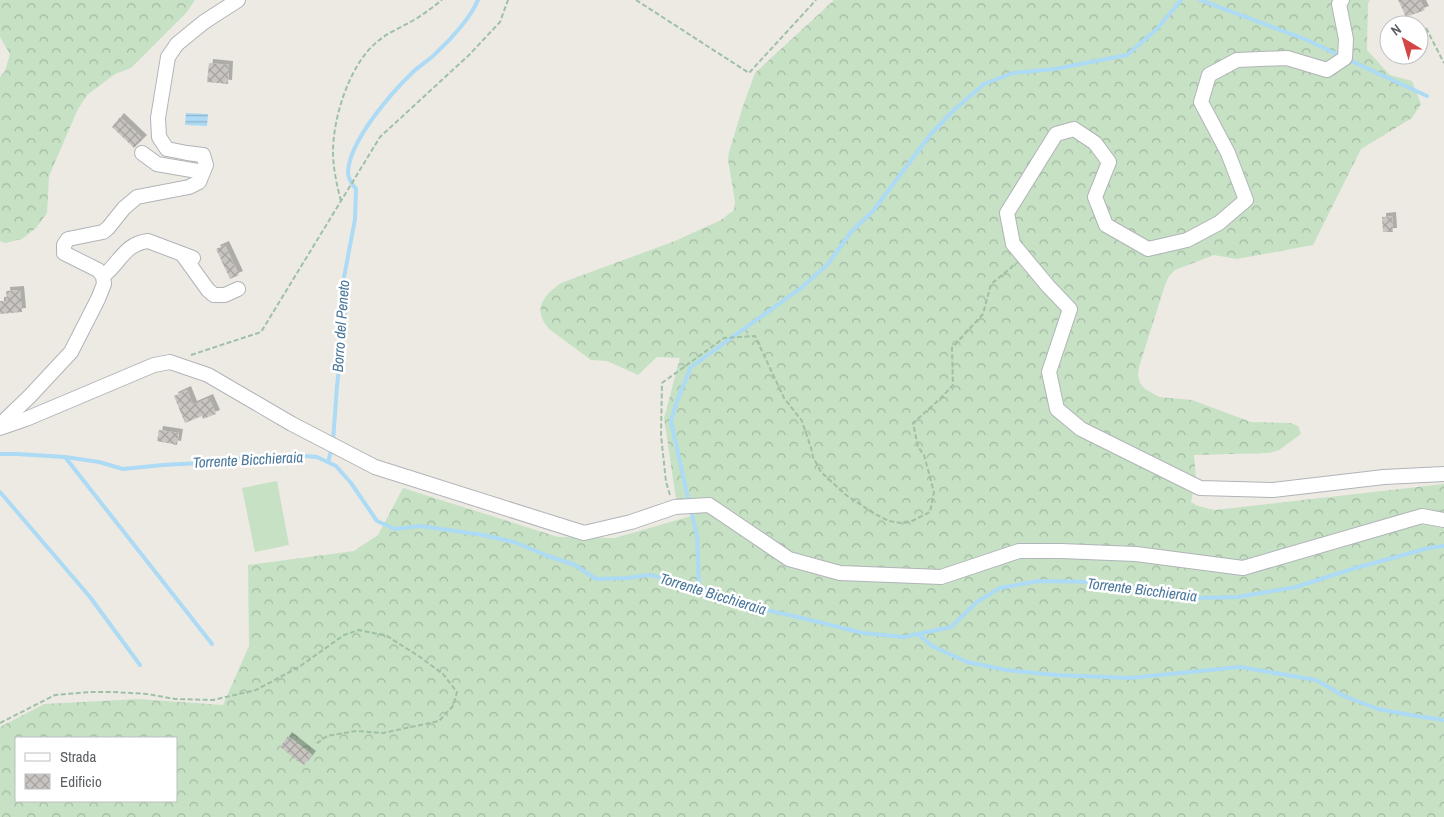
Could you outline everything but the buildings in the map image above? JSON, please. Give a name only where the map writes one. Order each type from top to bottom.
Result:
[{"type":"street","points":[[0,426],[72,352],[104,284],[103,276],[98,270],[64,254],[64,246],[68,239],[103,232],[124,208],[137,197],[189,187],[199,182],[206,165],[203,155],[167,149],[159,137],[158,118],[168,58],[177,44],[184,38],[204,22],[238,0]]},
{"type":"street","points":[[1342,0],[1339,4],[1346,39],[1344,58],[1326,70],[1287,58],[1237,60],[1209,75],[1201,102],[1228,153],[1246,200],[1219,223],[1187,240],[1148,248],[1106,226],[1095,197],[1109,162],[1094,144],[1074,129],[1056,134],[1007,213],[1013,244],[1048,286],[1070,308],[1049,372],[1057,409],[1081,430],[1200,488],[1273,490],[1384,477],[1444,474]]},
{"type":"street","points":[[142,153],[156,164],[203,172]]},
{"type":"street","points":[[103,276],[128,248],[140,242],[148,241],[187,256],[210,293],[221,296],[238,289]]},
{"type":"street","points":[[0,426],[26,419],[154,365],[170,362],[208,375],[292,424],[374,467],[584,533],[631,522],[675,507],[709,505],[790,559],[840,573],[941,577],[1019,551],[1136,554],[1243,568],[1422,516],[1444,520]]},
{"type":"path","points":[[341,201],[333,153],[334,135],[338,114],[359,62],[378,41],[415,20],[442,0]]},
{"type":"path","points":[[170,362],[261,332],[380,137],[488,35],[500,22],[508,0]]},
{"type":"path","points":[[636,0],[749,73],[816,0]]},
{"type":"path","points":[[1429,34],[1444,63]]},
{"type":"path","points":[[675,507],[666,482],[661,435],[662,383],[724,338],[755,336],[784,398],[802,421],[813,457],[821,472],[846,495],[875,514],[889,520],[901,523],[910,522],[930,512],[934,492],[924,455],[918,447],[913,423],[942,398],[952,385],[952,348],[983,314],[991,284],[1012,267],[1018,251]]},
{"type":"path","points":[[0,723],[55,695],[114,692],[146,694],[175,699],[213,700],[256,690],[299,667],[344,635],[359,630],[388,636],[420,656],[443,674],[457,692],[453,706],[440,721],[382,733],[356,731],[336,734],[327,736],[316,744]]},
{"type":"green space","points":[[0,0],[195,0],[186,13],[131,68],[115,74],[87,95],[78,109],[49,176],[47,213],[36,228],[22,239],[5,243],[0,241],[0,77],[5,71],[10,54],[0,37]]},
{"type":"green space","points":[[834,0],[1370,0],[1368,3],[1367,50],[1390,75],[1412,81],[1421,104],[1412,118],[1361,149],[1313,245],[1237,259],[1214,255],[1175,270],[1169,276],[1165,285],[1138,375],[1140,383],[1145,389],[1159,397],[1192,400],[1251,422],[1291,423],[1298,426],[1301,434],[1279,450],[1269,453],[1194,455],[1196,478],[1191,502],[1198,506],[1215,510],[1444,484],[1444,817],[0,817],[0,727],[44,704],[138,699],[223,705],[249,646],[248,565],[354,551],[378,535],[403,488],[558,537],[615,538],[691,516],[676,499],[664,418],[680,358],[657,357],[638,375],[607,361],[591,360],[549,329],[541,315],[541,309],[545,298],[561,283],[675,241],[721,220],[734,210],[735,201],[728,160],[755,73]]},
{"type":"green space","points":[[277,481],[289,545],[255,552],[242,488]]},
{"type":"water","points":[[186,113],[208,114],[207,126],[185,125]]},
{"type":"waterway","name":"Borro del Peneto","points":[[333,441],[345,319],[342,288],[355,219],[356,189],[348,175],[350,160],[364,132],[384,104],[414,71],[432,57],[455,34],[478,0]]},
{"type":"waterway","points":[[689,503],[671,421],[691,367],[801,288],[828,264],[851,232],[873,211],[931,134],[954,110],[984,84],[1013,73],[1055,69],[1127,55],[1157,29],[1181,0]]},
{"type":"waterway","points":[[1200,0],[1307,40],[1341,56]]},
{"type":"waterway","points":[[1347,59],[1427,96]]},
{"type":"waterway","name":"Borro del Peneto","points":[[328,462],[332,448]]},
{"type":"waterway","name":"Torrente Bicchieraia","points":[[0,454],[65,457],[99,462],[123,469],[253,457],[292,455],[317,457],[336,466],[351,483],[377,521],[395,529],[420,526],[483,535],[514,542],[575,565],[596,579],[650,575],[699,587],[753,607],[863,633],[904,637],[951,627],[977,602],[1000,588],[1038,581],[1103,582],[1195,598],[1238,597],[1296,587],[1352,569],[1429,548],[1444,546]]},
{"type":"waterway","points":[[65,457],[212,644]]},
{"type":"waterway","points":[[0,492],[90,597],[140,665]]},
{"type":"waterway","points":[[691,510],[697,535],[699,587]]},
{"type":"waterway","points":[[918,634],[932,646],[967,662],[1006,670],[1056,675],[1130,678],[1240,667],[1316,680],[1344,696],[1378,709],[1444,720]]}]
